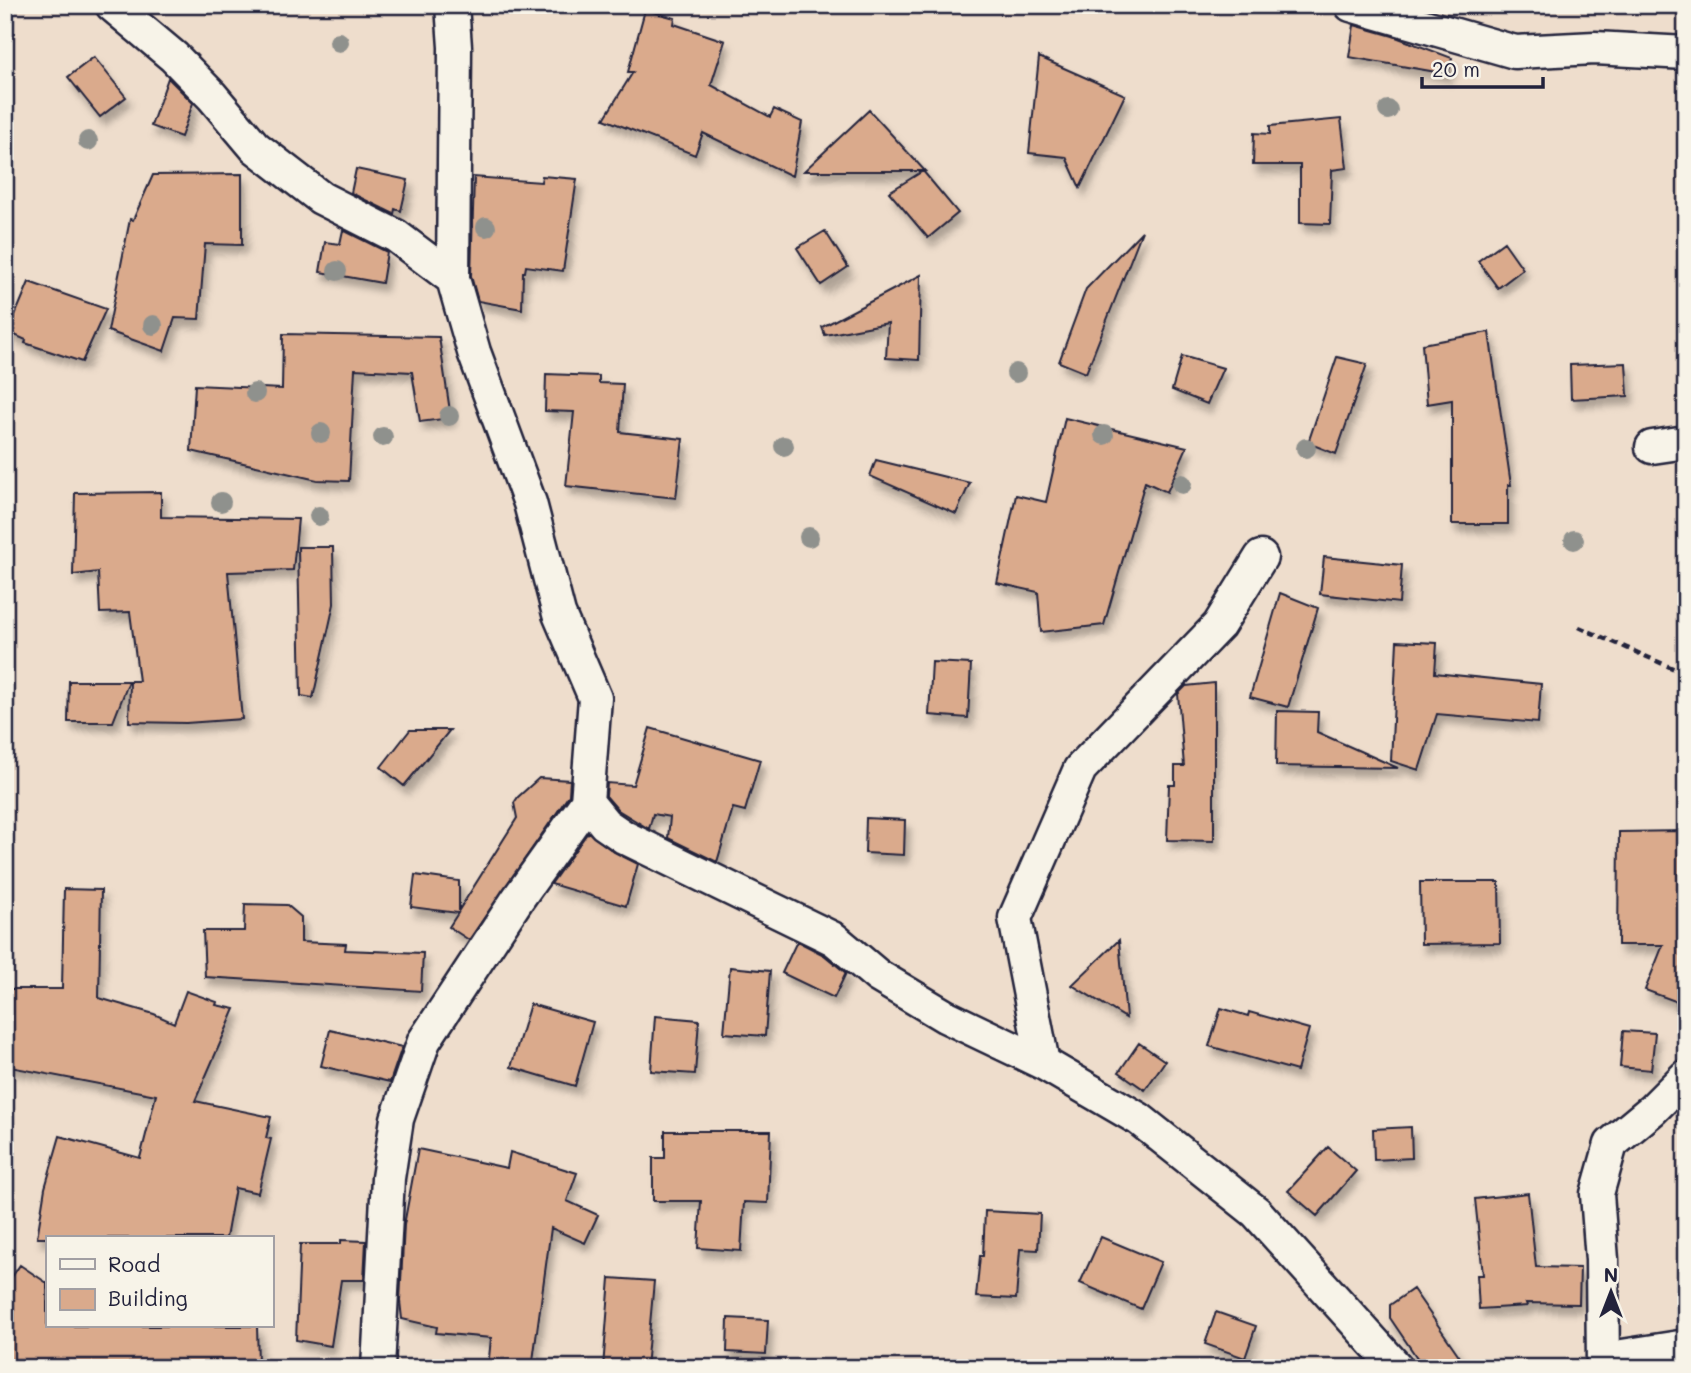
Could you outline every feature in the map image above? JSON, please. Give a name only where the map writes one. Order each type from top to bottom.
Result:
[{"type":"street","points":[[113,5],[174,57],[212,96],[255,147],[321,198],[396,236],[453,279]]},
{"type":"street","points":[[378,1368],[388,1178],[397,1119],[424,1041],[517,900],[587,802],[595,698],[559,614],[530,503],[474,352],[453,279],[455,61],[452,5]]},
{"type":"street","points":[[1351,5],[1515,52],[1595,48],[1686,53]]},
{"type":"street","points":[[1652,447],[1686,442]]},
{"type":"street","points":[[1042,1063],[1015,918],[1080,769],[1219,625],[1261,557]]},
{"type":"street","points":[[587,802],[605,824],[624,837],[834,939],[878,976],[934,1010],[1042,1063],[1139,1119],[1256,1212],[1396,1368]]},
{"type":"street","points":[[1686,1076],[1652,1111],[1611,1144],[1597,1195],[1602,1260],[1603,1364],[1686,1346]]},
{"type":"path","points":[[1579,627],[1686,674]]},
{"type":"building","points":[[645,10],[675,18],[674,24],[725,41],[711,85],[770,117],[774,109],[802,122],[792,176],[703,133],[695,155],[604,119],[633,72],[628,72]]},
{"type":"building","points":[[1354,25],[1452,58],[1448,74],[1349,57]]},
{"type":"building","points":[[94,57],[126,97],[100,117],[68,77]]},
{"type":"building","points":[[1039,57],[1125,95],[1080,188],[1066,157],[1029,153]]},
{"type":"building","points":[[168,78],[193,103],[181,137],[151,126]]},
{"type":"building","points":[[869,110],[925,171],[804,171]]},
{"type":"building","points":[[1341,119],[1347,168],[1332,170],[1330,224],[1300,223],[1300,165],[1253,165],[1254,133],[1270,134],[1270,126]]},
{"type":"building","points":[[356,169],[408,180],[401,211],[395,209],[394,214],[351,193]]},
{"type":"building","points":[[923,171],[958,213],[928,238],[889,192]]},
{"type":"building","points":[[242,174],[242,245],[205,244],[199,319],[175,318],[164,351],[108,331],[130,219],[133,220],[153,175]]},
{"type":"building","points":[[542,176],[577,179],[563,271],[526,266],[523,272],[522,309],[478,301],[471,276],[474,177],[541,182]]},
{"type":"building","points":[[343,230],[387,252],[382,283],[320,272],[325,242],[340,244]]},
{"type":"building","points":[[825,231],[848,267],[821,285],[797,248]]},
{"type":"building","points":[[1142,231],[1086,373],[1059,362],[1086,289]]},
{"type":"building","points":[[1504,242],[1523,269],[1498,288],[1478,261]]},
{"type":"building","points":[[921,275],[919,360],[886,358],[888,323],[825,335],[822,327]]},
{"type":"building","points":[[29,282],[106,309],[82,362],[25,343],[26,340],[8,332]]},
{"type":"building","points":[[1489,332],[1511,485],[1508,485],[1508,524],[1452,524],[1452,400],[1427,404],[1422,344]]},
{"type":"building","points":[[283,334],[439,337],[451,418],[420,422],[412,372],[355,369],[349,481],[317,480],[191,451],[195,385],[282,389]]},
{"type":"building","points":[[1182,356],[1223,368],[1207,404],[1172,390]]},
{"type":"building","points":[[1337,357],[1367,364],[1336,454],[1308,443]]},
{"type":"building","points":[[1626,363],[1628,396],[1571,399],[1570,365]]},
{"type":"building","points":[[546,374],[599,376],[599,383],[623,384],[620,432],[683,439],[676,498],[566,486],[574,412],[545,411]]},
{"type":"building","points":[[1065,418],[1187,447],[1167,492],[1145,482],[1104,625],[1041,632],[1038,592],[997,583],[1016,495],[1046,502]]},
{"type":"building","points":[[876,460],[970,483],[956,514],[870,476]]},
{"type":"building","points":[[161,492],[161,517],[298,519],[293,570],[228,572],[242,719],[186,723],[129,722],[130,681],[139,681],[130,612],[100,613],[98,572],[73,575],[75,493]]},
{"type":"building","points":[[298,547],[333,547],[334,604],[313,698],[301,696]]},
{"type":"building","points":[[1324,557],[1402,565],[1399,603],[1320,594]]},
{"type":"building","points":[[1280,593],[1318,608],[1288,707],[1250,697]]},
{"type":"building","points":[[1397,641],[1437,643],[1435,673],[1541,684],[1538,723],[1437,714],[1419,770],[1391,761]]},
{"type":"building","points":[[932,662],[971,664],[968,718],[929,715]]},
{"type":"building","points":[[69,681],[129,681],[113,722],[68,722]]},
{"type":"building","points":[[1214,683],[1214,841],[1167,840],[1169,785],[1175,785],[1175,766],[1184,766],[1178,694],[1186,686]]},
{"type":"building","points":[[1277,711],[1318,712],[1317,732],[1398,768],[1276,766]]},
{"type":"building","points":[[650,728],[760,760],[745,811],[733,808],[717,862],[668,838],[670,817],[653,814],[649,829],[618,810],[606,796],[607,783],[633,785]]},
{"type":"building","points":[[410,730],[450,730],[404,786],[381,767]]},
{"type":"building","points":[[539,778],[570,780],[569,795],[469,940],[449,927],[458,913],[411,907],[415,875],[459,881],[459,910],[517,818],[514,803]]},
{"type":"building","points":[[866,818],[905,820],[904,855],[865,853]]},
{"type":"building","points":[[1685,831],[1686,1005],[1645,990],[1663,945],[1618,945],[1619,832]]},
{"type":"building","points":[[588,832],[614,852],[638,864],[626,906],[551,884]]},
{"type":"building","points":[[1420,882],[1499,882],[1500,943],[1421,944]]},
{"type":"building","points":[[64,889],[101,890],[99,998],[154,1014],[174,1023],[186,991],[217,1002],[216,1005],[235,1009],[195,1101],[271,1117],[266,1138],[271,1139],[258,1193],[235,1188],[226,1236],[37,1238],[45,1188],[60,1136],[140,1158],[156,1095],[5,1066],[5,989],[62,989]]},
{"type":"building","points":[[245,904],[287,905],[301,917],[301,942],[346,944],[345,950],[423,953],[421,991],[205,977],[203,931],[244,931]]},
{"type":"building","points":[[1119,940],[1126,1018],[1072,985]]},
{"type":"building","points":[[797,941],[824,955],[846,973],[834,998],[782,973]]},
{"type":"building","points":[[730,967],[770,971],[765,1036],[724,1033]]},
{"type":"building","points":[[530,1004],[593,1022],[575,1086],[511,1067]]},
{"type":"building","points":[[1221,1008],[1248,1016],[1249,1012],[1309,1029],[1297,1071],[1209,1046]]},
{"type":"building","points":[[655,1016],[699,1020],[695,1074],[651,1071]]},
{"type":"building","points":[[330,1030],[402,1047],[390,1082],[321,1066]]},
{"type":"building","points":[[1623,1031],[1655,1033],[1651,1070],[1620,1067]]},
{"type":"building","points":[[1139,1043],[1165,1061],[1145,1090],[1119,1072]]},
{"type":"building","points":[[1411,1127],[1412,1158],[1374,1160],[1373,1129]]},
{"type":"building","points":[[665,1131],[771,1131],[768,1203],[744,1202],[741,1251],[698,1248],[701,1201],[653,1201],[653,1158],[665,1158]]},
{"type":"building","points":[[1328,1147],[1356,1171],[1317,1216],[1288,1191]]},
{"type":"building","points":[[418,1149],[507,1168],[510,1152],[577,1173],[567,1201],[598,1215],[585,1243],[551,1228],[532,1368],[488,1368],[491,1338],[436,1333],[437,1327],[402,1319],[400,1301],[404,1225]]},
{"type":"building","points":[[1528,1193],[1536,1267],[1580,1268],[1579,1304],[1526,1303],[1527,1306],[1479,1309],[1477,1275],[1483,1275],[1475,1199]]},
{"type":"building","points":[[985,1211],[1040,1214],[1038,1250],[1020,1249],[1016,1299],[976,1297],[980,1256],[983,1256]]},
{"type":"building","points":[[1101,1237],[1161,1262],[1141,1309],[1080,1283]]},
{"type":"building","points":[[341,1240],[366,1241],[364,1280],[341,1280],[331,1346],[296,1340],[300,1244],[341,1244]]},
{"type":"building","points":[[20,1265],[46,1282],[46,1328],[257,1328],[258,1363],[221,1363],[221,1368],[5,1368],[5,1287]]},
{"type":"building","points":[[610,1278],[654,1281],[646,1368],[603,1368]]},
{"type":"building","points":[[1413,1289],[1467,1368],[1424,1368],[1390,1318],[1390,1305]]},
{"type":"building","points":[[1216,1312],[1256,1326],[1245,1358],[1205,1344]]},
{"type":"building","points":[[728,1318],[768,1320],[766,1354],[727,1352]]}]
